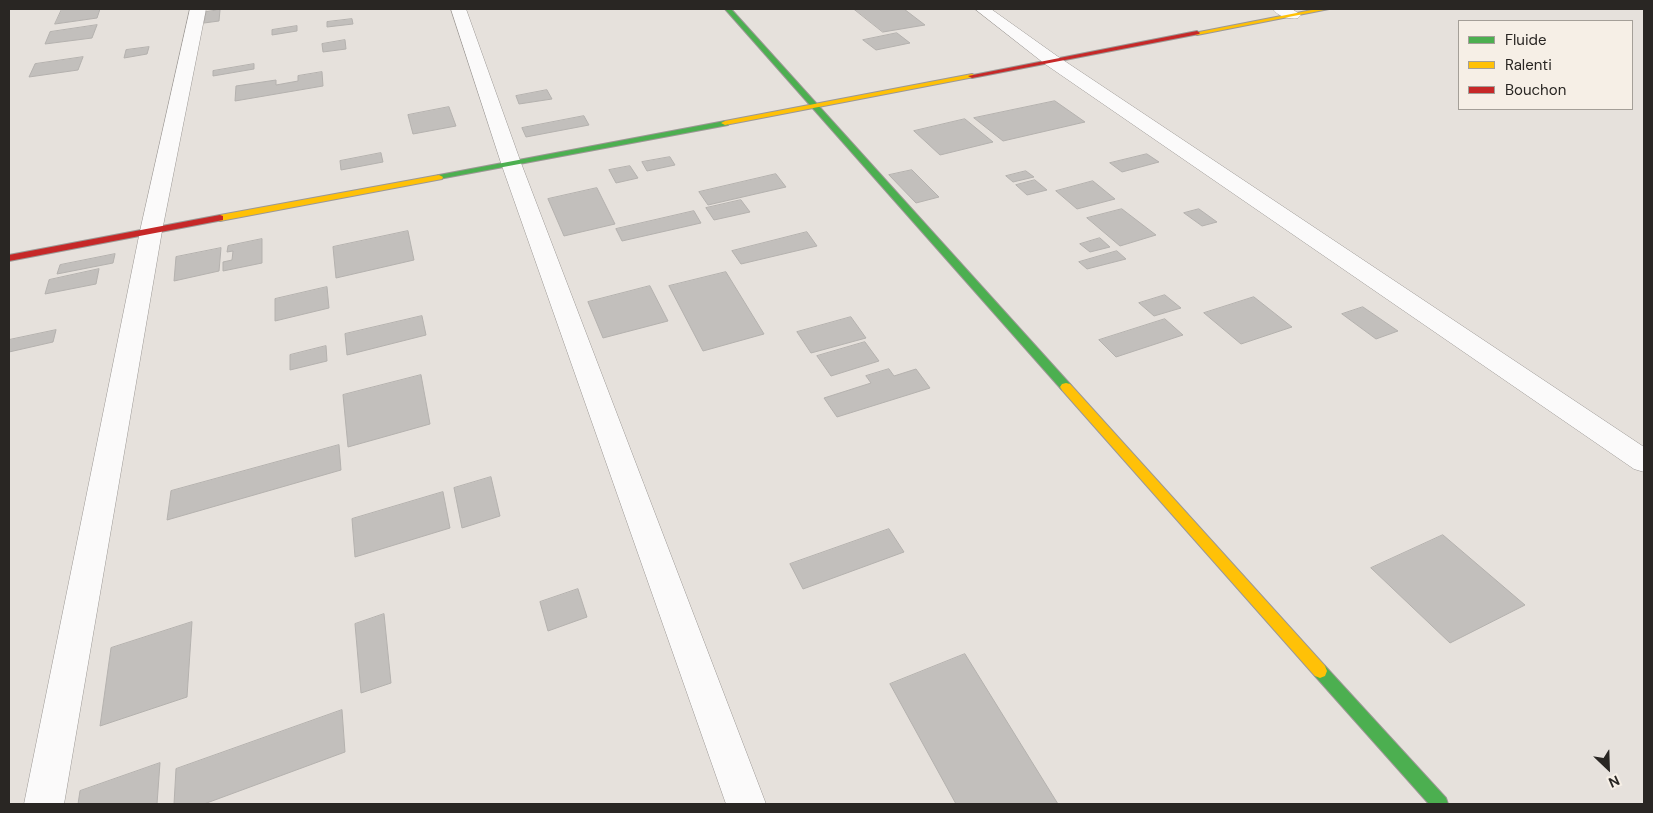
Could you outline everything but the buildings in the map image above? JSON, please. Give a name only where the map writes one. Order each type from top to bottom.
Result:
[{"type":"street","points":[[44,804],[151,231],[198,9]]},
{"type":"street","points":[[458,9],[511,163],[746,804]]},
{"type":"street","points":[[728,9],[1440,804]]},
{"type":"street","points":[[982,9],[1052,60],[1644,462]]},
{"type":"street","points":[[9,258],[814,106],[1286,12],[1326,9]]},
{"type":"traffic: fast","points":[[728,9],[1066,387]]},
{"type":"traffic: fast","points":[[439,177],[725,123]]},
{"type":"traffic: fast","points":[[1320,671],[1440,804]]},
{"type":"traffic: slow","points":[[1197,33],[1326,9]]},
{"type":"traffic: slow","points":[[725,123],[972,76]]},
{"type":"traffic: slow","points":[[220,218],[439,177]]},
{"type":"traffic: slow","points":[[1066,387],[1320,671]]},
{"type":"traffic: jam","points":[[972,76],[1197,33]]},
{"type":"traffic: jam","points":[[9,258],[220,218]]}]
